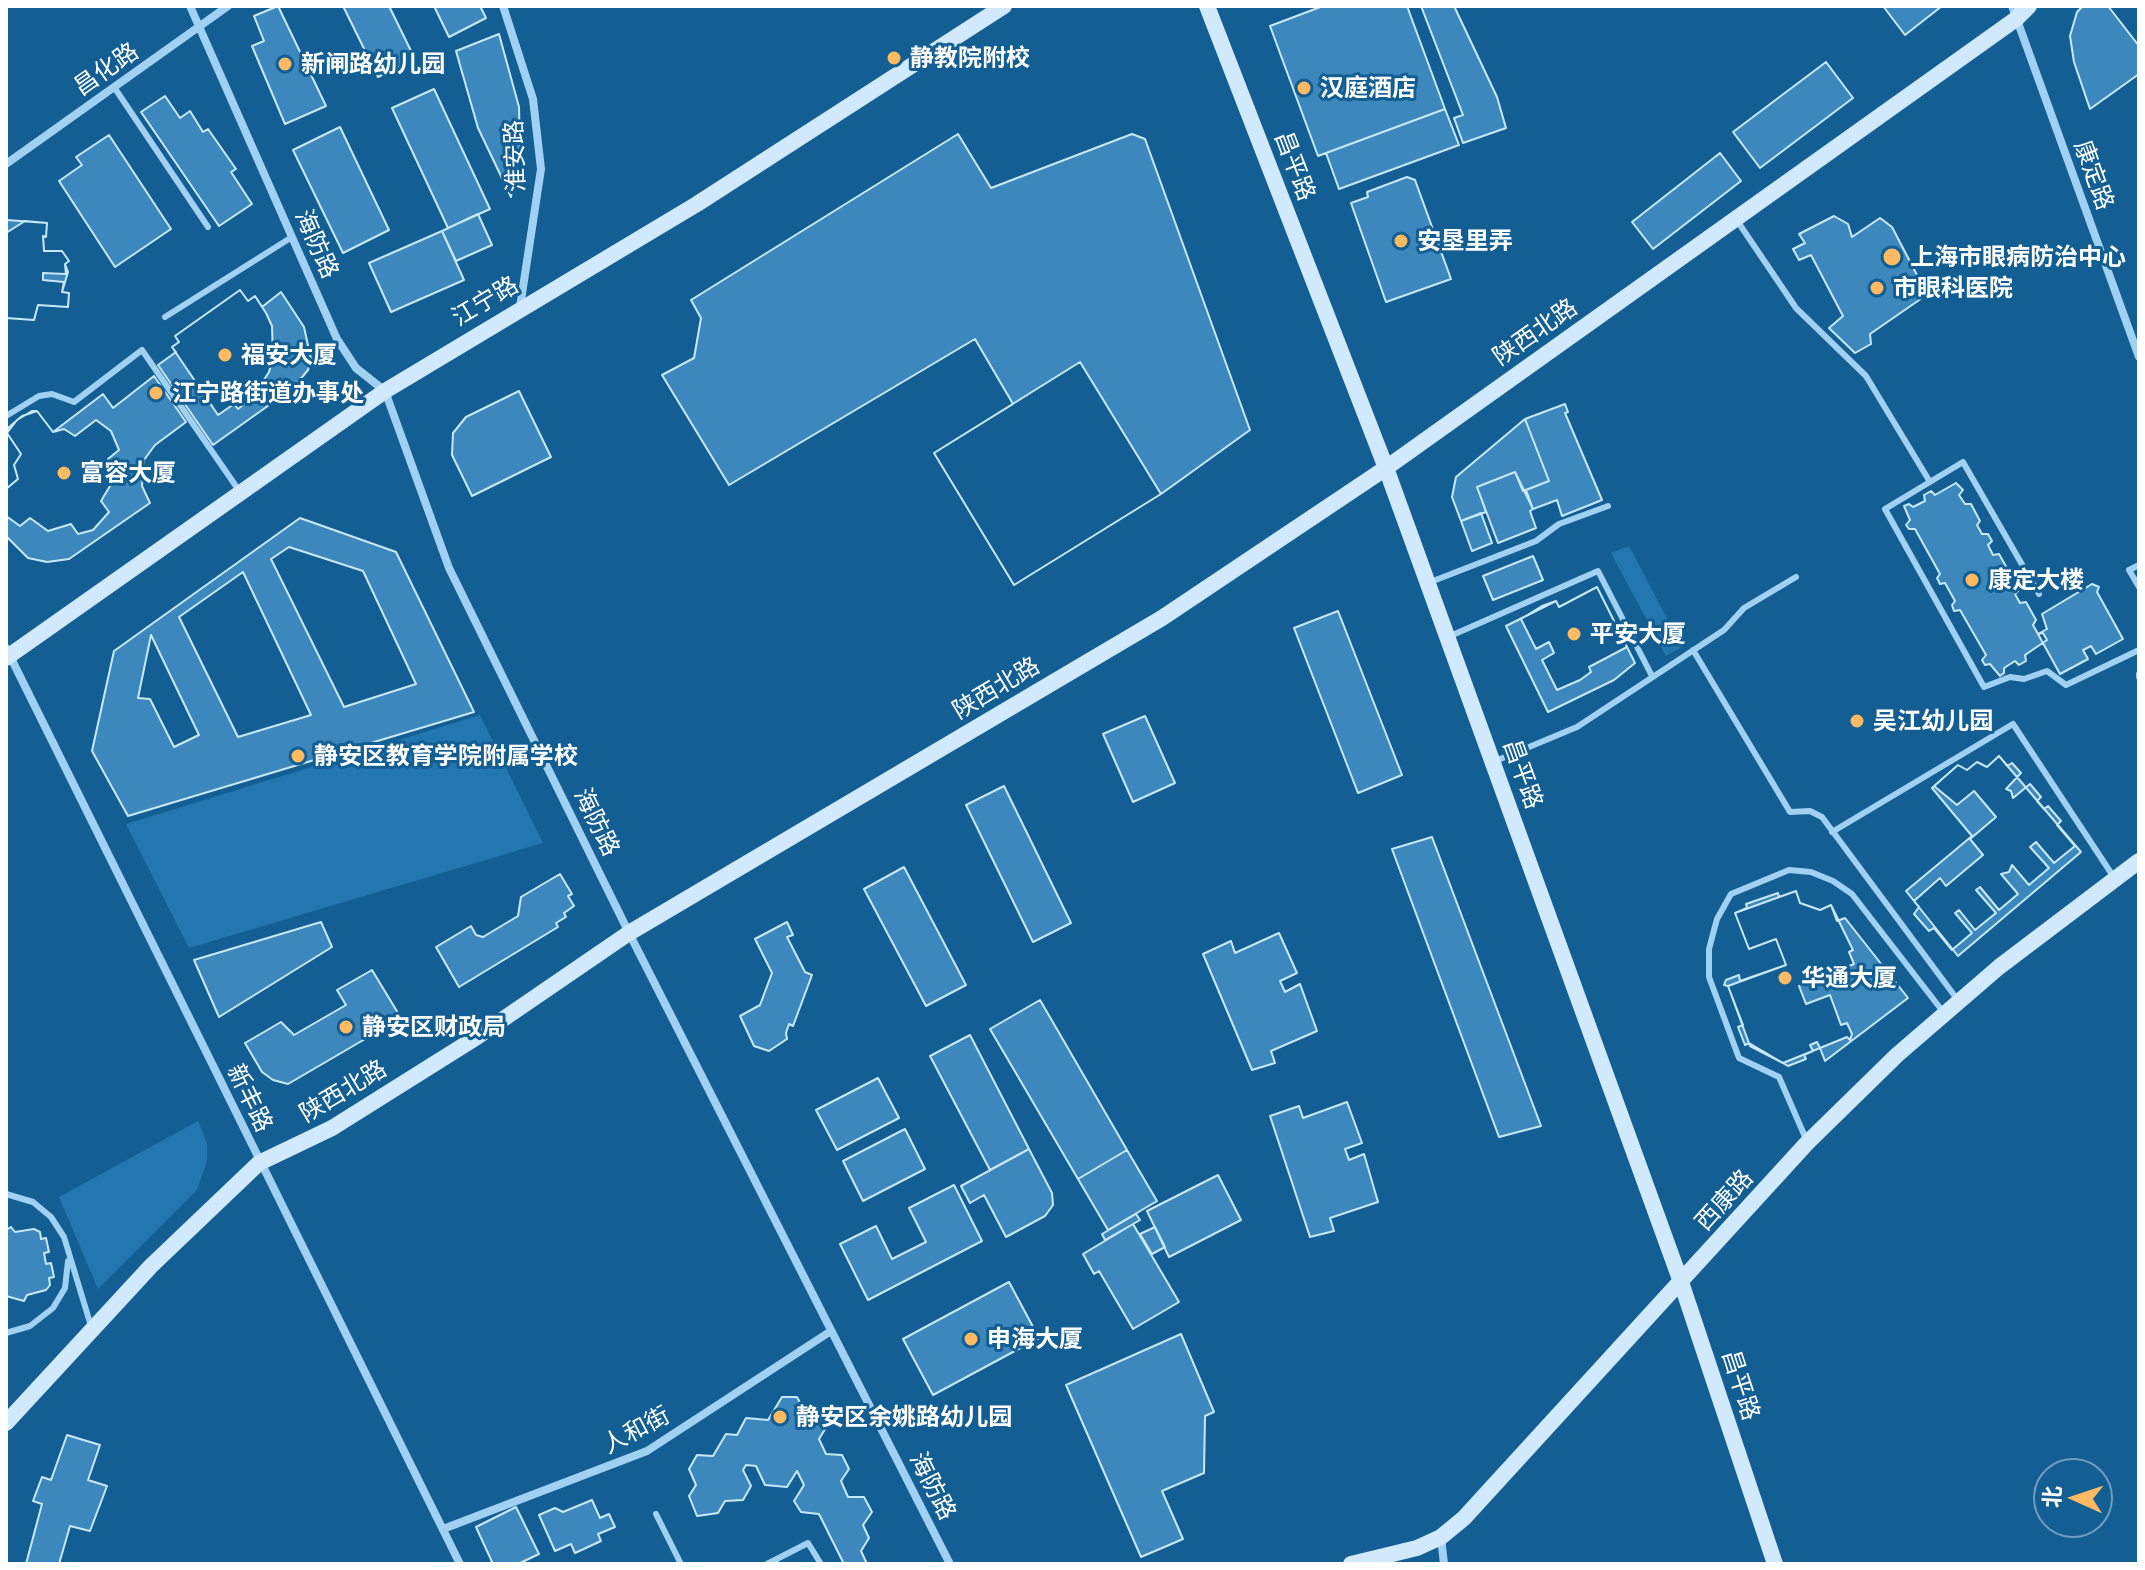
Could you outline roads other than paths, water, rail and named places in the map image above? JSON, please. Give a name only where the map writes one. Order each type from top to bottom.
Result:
[{"type":"main road","name":"江宁路","points":[[7,654],[385,391],[697,204],[1004,6]]},
{"type":"main road","name":"昌平路","points":[[1207,6],[1448,637],[1681,1282],[1775,1564]]},
{"type":"main road","name":"陕西北路","points":[[6,1423],[151,1266],[259,1163],[332,1128],[477,1037],[629,933],[1162,618],[1386,468],[1736,219],[2014,13],[2029,6]]},
{"type":"main road","name":"西康路","points":[[1351,1564],[1417,1548],[1441,1537],[1464,1518],[1807,1143],[1959,1002],[2139,861]]},
{"type":"street","name":"海防路","points":[[190,6],[337,339],[356,368],[385,391],[449,568],[629,933],[950,1564]]},
{"type":"street","name":"昌化路","points":[[6,164],[228,6]]},
{"type":"street","name":"淮安路","points":[[503,6],[533,99],[541,169],[520,308]]},
{"type":"street","name":"康定路","points":[[2014,13],[2139,357]]},
{"type":"street","name":"新丰路","points":[[7,654],[460,1564]]},
{"type":"street","name":"人和街","points":[[443,1529],[647,1451],[831,1331]]},
{"type":"street","points":[[1441,1537],[1444,1564]]},
{"type":"lane","points":[[114,87],[208,227]]},
{"type":"lane","points":[[1736,219],[1796,308],[1866,376],[1930,482]]},
{"type":"lane","points":[[165,317],[292,237]]},
{"type":"lane","points":[[6,416],[39,396],[52,394],[74,402],[142,350],[240,492]]},
{"type":"lane","points":[[2039,594],[1963,462],[1885,509],[1984,687],[2010,677],[2024,679],[2047,671],[2066,685],[2139,650]]},
{"type":"lane","points":[[1428,583],[1536,541],[1559,524],[1608,506]]},
{"type":"lane","points":[[2139,565],[2129,570],[2139,587]]},
{"type":"lane","points":[[1448,637],[1598,571],[1652,676]]},
{"type":"lane","points":[[1493,762],[1577,727],[1724,630],[1744,608],[1796,577]]},
{"type":"lane","points":[[1693,650],[1790,812],[1810,811],[1822,817],[1959,1002]]},
{"type":"lane","points":[[1832,832],[2013,724],[2115,879]]},
{"type":"lane","points":[[1807,1143],[1779,1077],[1739,1058],[1709,977],[1713,934],[1731,894],[1789,870],[1811,872],[1833,881],[1852,894],[1945,1014]]},
{"type":"lane","points":[[6,1194],[33,1202],[51,1217],[64,1237],[92,1329]]},
{"type":"lane","points":[[6,1333],[42,1318],[65,1288],[69,1255]]},
{"type":"lane","points":[[65,1288],[78,1284]]},
{"type":"lane","points":[[656,1514],[681,1564]]},
{"type":"lane","points":[[767,1564],[808,1543],[821,1564]]},
{"type":"place","name":"静教院附校","points":[[894,58]]},
{"type":"place","name":"新闸路幼儿园","points":[[285,64]]},
{"type":"place","name":"汉庭酒店","points":[[1304,88]]},
{"type":"place","name":"安垦里弄","points":[[1401,241]]},
{"type":"place","name":"上海市眼病防治中心","points":[[1892,257]]},
{"type":"place","name":"市眼科医院","points":[[1877,288]]},
{"type":"place","name":"福安大厦","points":[[225,355]]},
{"type":"place","name":"江宁路街道办事处","points":[[156,393]]},
{"type":"place","name":"富容大厦","points":[[64,473]]},
{"type":"place","name":"康定大楼","points":[[1972,580]]},
{"type":"place","name":"平安大厦","points":[[1574,634]]},
{"type":"place","name":"吴江幼儿园","points":[[1857,721]]},
{"type":"place","name":"静安区教育学院附属学校","points":[[298,756]]},
{"type":"place","name":"华通大厦","points":[[1785,978]]},
{"type":"place","name":"静安区财政局","points":[[346,1027]]},
{"type":"place","name":"申海大厦","points":[[971,1339]]},
{"type":"place","name":"静安区余姚路幼儿园","points":[[780,1417]]}]
